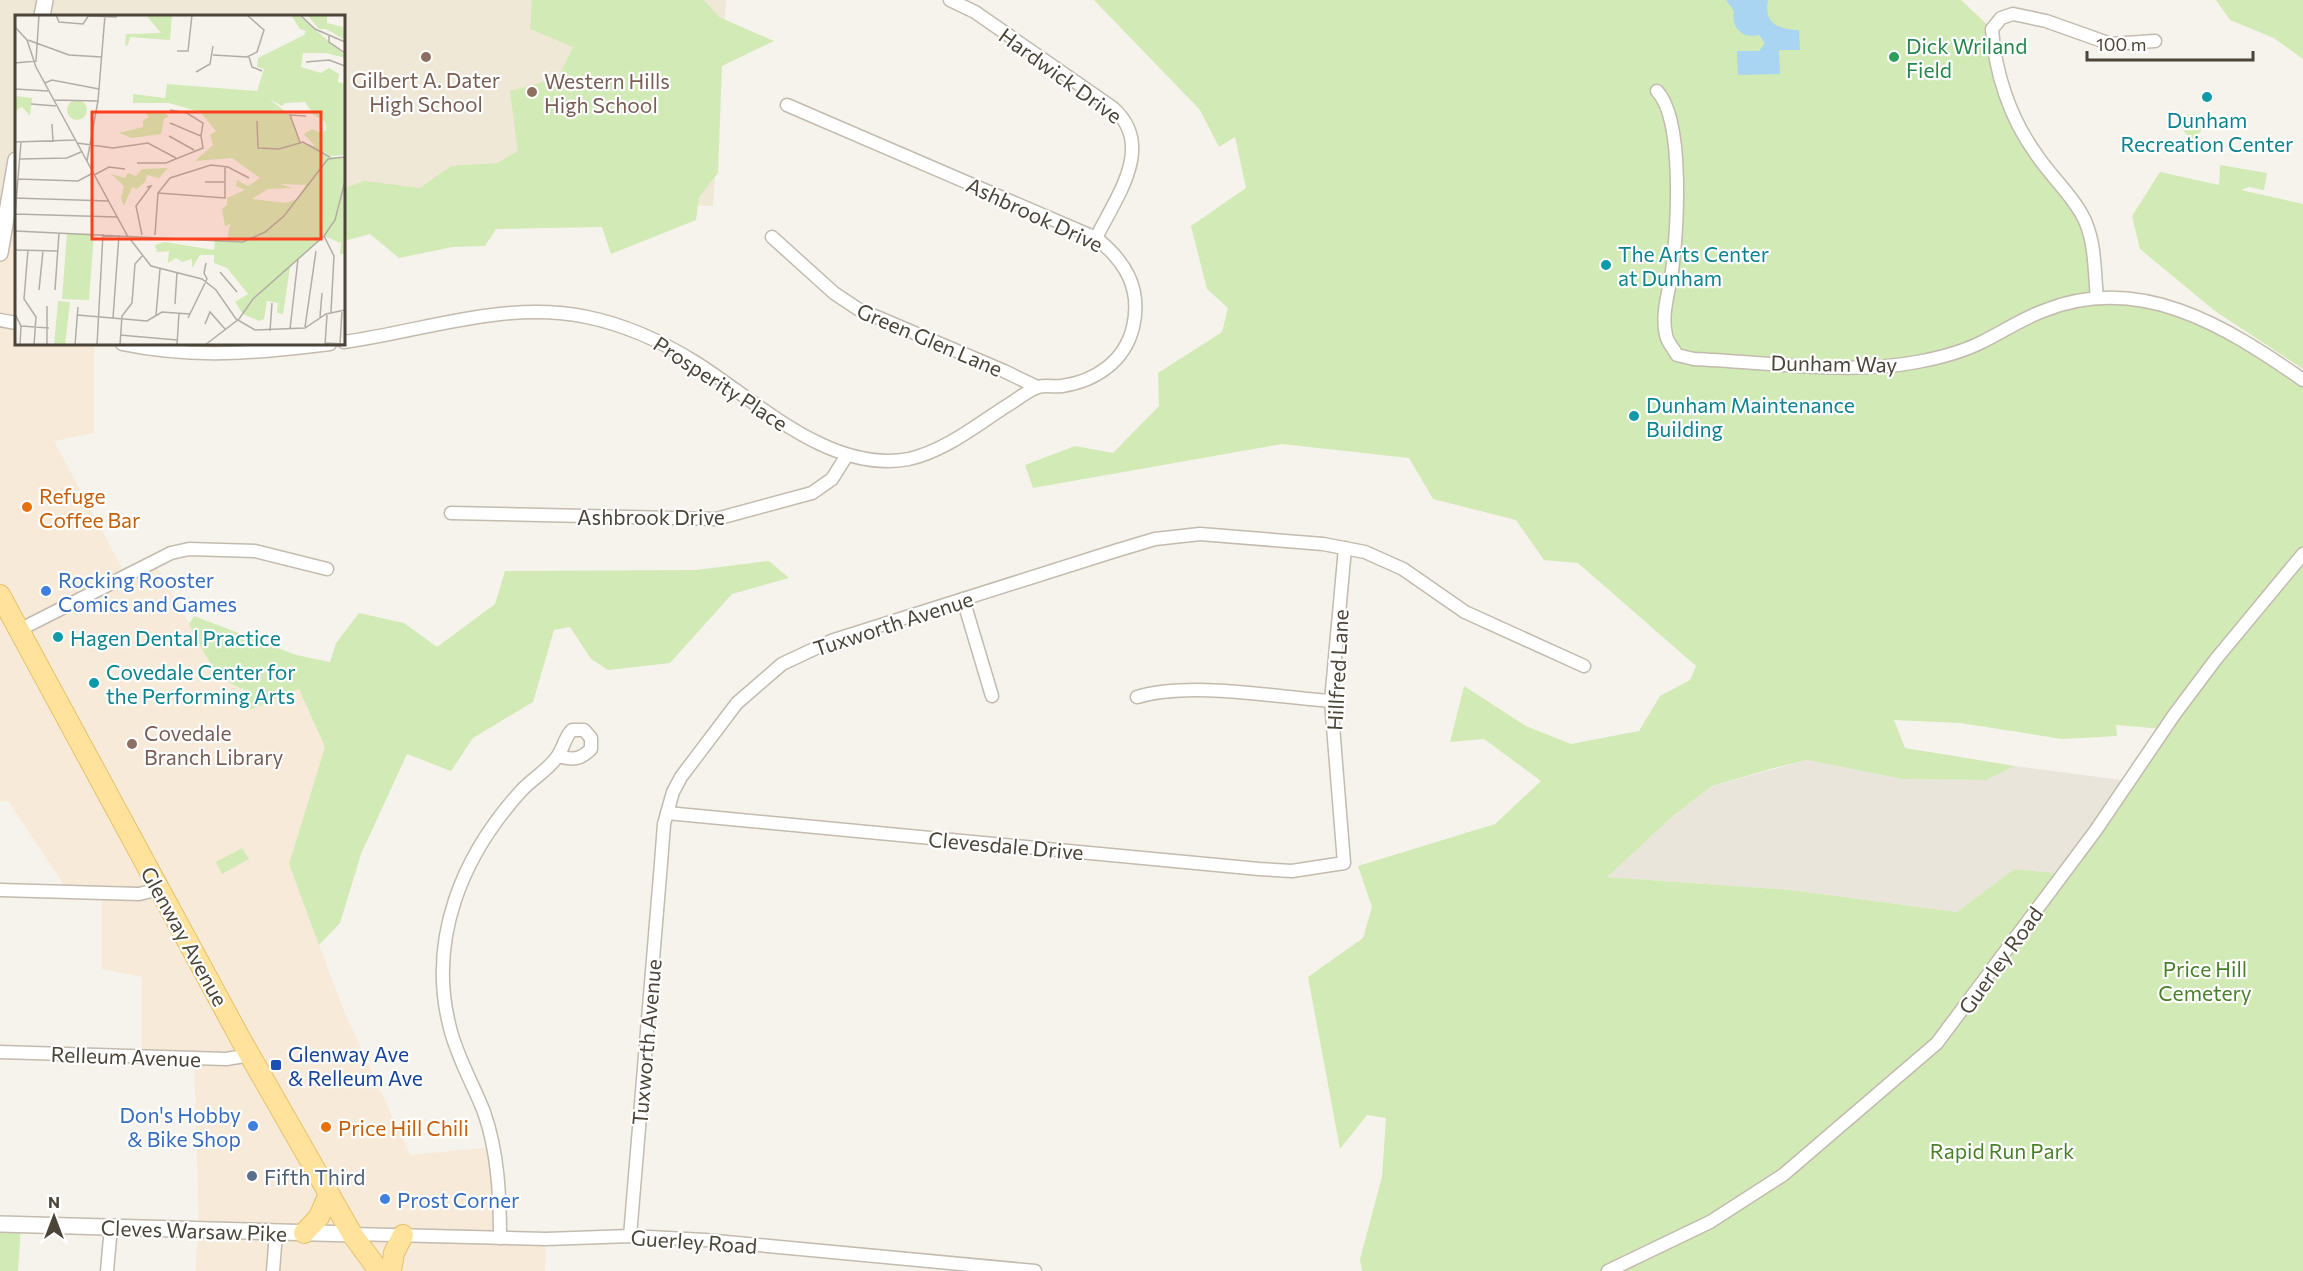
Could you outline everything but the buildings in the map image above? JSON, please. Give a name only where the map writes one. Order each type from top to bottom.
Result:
[{"type":"main road","name":"Glenway Avenue","points":[[0,595],[10,621],[329,1194],[352,1234],[379,1271]]},
{"type":"main road","points":[[304,1233],[319,1217],[329,1194]]},
{"type":"main road","points":[[391,1271],[394,1253],[403,1235]]},
{"type":"street","points":[[42,15],[45,0]]},
{"type":"street","name":"Hardwick Drive","points":[[950,0],[975,12],[1035,53],[1113,108],[1128,123],[1134,144],[1132,165],[1096,238]]},
{"type":"street","points":[[2097,298],[2091,235],[2081,212],[2035,153],[2014,113],[1997,68],[1992,29],[2001,18],[2013,14],[2046,21],[2111,44],[2155,41]]},
{"type":"street","name":"Dunham Way","points":[[1658,92],[1666,100],[1674,141],[1677,194],[1676,230],[1664,315],[1666,337],[1677,355],[1694,359],[1884,367],[1946,356],[1980,343],[2042,311],[2097,298],[2129,297],[2189,312],[2264,352],[2303,380]]},
{"type":"street","name":"Ashbrook Drive","points":[[451,513],[716,519],[812,493],[832,479],[847,455],[869,461],[913,458],[959,436],[1037,387],[1063,386],[1099,374],[1117,359],[1131,334],[1136,304],[1133,283],[1120,259],[1096,238],[787,105]]},
{"type":"street","points":[[0,253],[15,166]]},
{"type":"street","name":"Green Glen Lane","points":[[772,237],[834,293],[858,309],[1037,387]]},
{"type":"street","name":"Prosperity Place","points":[[345,342],[502,313],[560,313],[586,317],[642,333],[670,347],[773,417],[847,455]]},
{"type":"street","points":[[0,321],[15,323]]},
{"type":"street","points":[[128,345],[174,352],[222,355],[320,345]]},
{"type":"street","name":"Tuxworth Avenue","points":[[630,1236],[660,863],[667,813],[673,792],[688,768],[737,703],[774,670],[802,653],[831,641],[1155,539],[1179,535],[1224,535],[1345,548],[1385,559],[1465,612],[1584,666]]},
{"type":"street","name":"Hillfred Lane","points":[[1344,863],[1332,701],[1345,548]]},
{"type":"street","points":[[10,621],[171,553],[189,549],[255,551],[327,569]]},
{"type":"street","name":"Guerley Road","points":[[1608,1271],[1710,1222],[1783,1174],[1937,1044],[2096,830],[2181,706],[2303,554]]},
{"type":"street","points":[[963,600],[992,696]]},
{"type":"street","points":[[1137,697],[1167,691],[1193,690],[1332,701]]},
{"type":"street","points":[[500,1238],[499,1184],[493,1147],[485,1115],[456,1048],[445,1006],[442,980],[444,940],[454,900],[482,842],[522,791],[558,756]]},
{"type":"street","name":"Clevesdale Drive","points":[[667,813],[1259,869],[1292,871],[1344,863]]},
{"type":"street","points":[[0,890],[139,894],[160,889]]},
{"type":"street","name":"Relleum Avenue","points":[[0,1052],[226,1059],[251,1054]]},
{"type":"street","name":"Cleves Warsaw Pike","points":[[0,1224],[352,1234]]},
{"type":"street","points":[[107,1271],[111,1227]]},
{"type":"street","points":[[273,1271],[276,1233]]},
{"type":"street","name":"Guerley Road","points":[[352,1234],[500,1238],[630,1236],[705,1240],[1035,1271]]},
{"type":"shaded area","name":"Western Hills High School","points":[[0,0],[726,0],[713,206],[345,199],[345,15],[15,15],[15,204],[0,203]]},
{"type":"shaded area","points":[[0,203],[15,204],[15,345],[94,345],[94,433],[54,441],[125,574],[153,559],[213,667],[299,688],[325,747],[289,864],[344,1011],[410,1155],[493,1147],[500,1238],[546,1239],[545,1271],[195,1271],[199,1230],[194,1058],[142,1057],[142,977],[102,969],[102,893],[69,892],[9,802],[0,801]]},
{"type":"shaded area","points":[[1807,760],[1902,779],[1986,780],[2015,766],[2129,781],[2062,874],[2014,869],[1957,912],[1791,890],[1606,877],[1673,816],[1712,786]]},
{"type":"green space","points":[[532,0],[704,0],[719,17],[774,41],[722,66],[718,173],[699,197],[696,220],[611,254],[602,227],[496,229],[485,246],[453,247],[399,258],[370,234],[345,241],[345,188],[365,181],[420,188],[451,166],[497,163],[518,151],[510,91],[558,78],[573,47],[530,29]]},
{"type":"green space","points":[[1094,0],[1961,0],[1992,29],[2014,113],[2081,212],[2097,298],[2161,303],[2303,380],[2303,1271],[1362,1271],[1360,1259],[1382,1177],[1386,1118],[1367,1115],[1340,1149],[1308,977],[1363,938],[1372,907],[1358,866],[1495,824],[1541,781],[1484,739],[1450,742],[1464,686],[1526,726],[1571,744],[1639,731],[1660,696],[1690,680],[1696,666],[1578,563],[1544,560],[1516,520],[1433,499],[1409,458],[1282,444],[1033,488],[1025,465],[1075,446],[1113,453],[1159,406],[1158,373],[1222,332],[1228,308],[1207,289],[1191,226],[1246,188],[1235,137],[1219,147],[1200,110]],"holes":[[[1894,720],[1960,723],[2062,739],[2117,736],[2116,725],[2164,729],[2063,874],[2014,869],[1957,912],[1791,890],[1607,877],[1673,816],[1712,786],[1774,768],[1807,760],[1902,779],[1986,780],[2015,766],[1905,748]]]},
{"type":"green space","points":[[2216,0],[2303,0],[2303,59],[2274,38],[2230,20]]},
{"type":"green space","points":[[2185,115],[2199,116],[2206,124],[2192,142],[2179,124]]},
{"type":"green space","points":[[2220,165],[2267,173],[2264,190],[2249,187],[2241,190],[2303,204],[2303,369],[2215,311],[2140,249],[2132,216],[2160,172],[2219,185]]},
{"type":"green space","points":[[769,561],[789,578],[732,594],[670,663],[608,670],[591,659],[570,627],[554,630],[533,702],[473,738],[451,771],[407,754],[361,854],[340,923],[319,945],[289,864],[325,747],[299,689],[249,710],[246,690],[226,680],[205,654],[189,624],[194,616],[296,655],[330,662],[336,643],[359,613],[404,623],[437,647],[495,604],[505,571],[696,570]]},
{"type":"green space","points":[[242,848],[249,859],[222,874],[216,862]]},
{"type":"green space","points":[[0,1224],[21,1225],[18,1271],[0,1271]]},
{"type":"water","points":[[1726,0],[1768,0],[1768,14],[1774,24],[1785,29],[1799,30],[1800,50],[1779,50],[1780,74],[1738,75],[1737,51],[1759,51],[1765,43],[1759,35],[1743,34],[1739,31],[1734,22],[1734,11]]},
{"type":"place","name":"Gilbert A. Dater High School","points":[[426,57]]},
{"type":"place","name":"Dick Wriland Field","points":[[1894,57]]},
{"type":"place","name":"Western Hills High School","points":[[532,92]]},
{"type":"place","name":"Dunham Recreation Center","points":[[2207,97]]},
{"type":"place","name":"The Arts Center at Dunham","points":[[1606,265]]},
{"type":"place","name":"Dunham Maintenance Building","points":[[1634,416]]},
{"type":"place","name":"Refuge Coffee Bar","points":[[27,507]]},
{"type":"place","name":"Rocking Rooster Comics and Games","points":[[46,591]]},
{"type":"place","name":"Hagen Dental Practice","points":[[58,637]]},
{"type":"place","name":"Covedale Center for the Performing Arts","points":[[94,683]]},
{"type":"place","name":"Covedale Branch Library","points":[[132,744]]},
{"type":"place","name":"Glenway Ave & Relleum Ave","points":[[276,1065]]},
{"type":"place","name":"Don's Hobby & Bike Shop","points":[[253,1126]]},
{"type":"place","name":"Price Hill Chili","points":[[326,1127]]},
{"type":"place","name":"Fifth Third","points":[[252,1176]]},
{"type":"place","name":"Prost Corner","points":[[385,1199]]},
{"type":"park label","name":"Price Hill Cemetery","points":[[2205,980]]},
{"type":"park label","name":"Rapid Run Park","points":[[2002,1150]]}]
